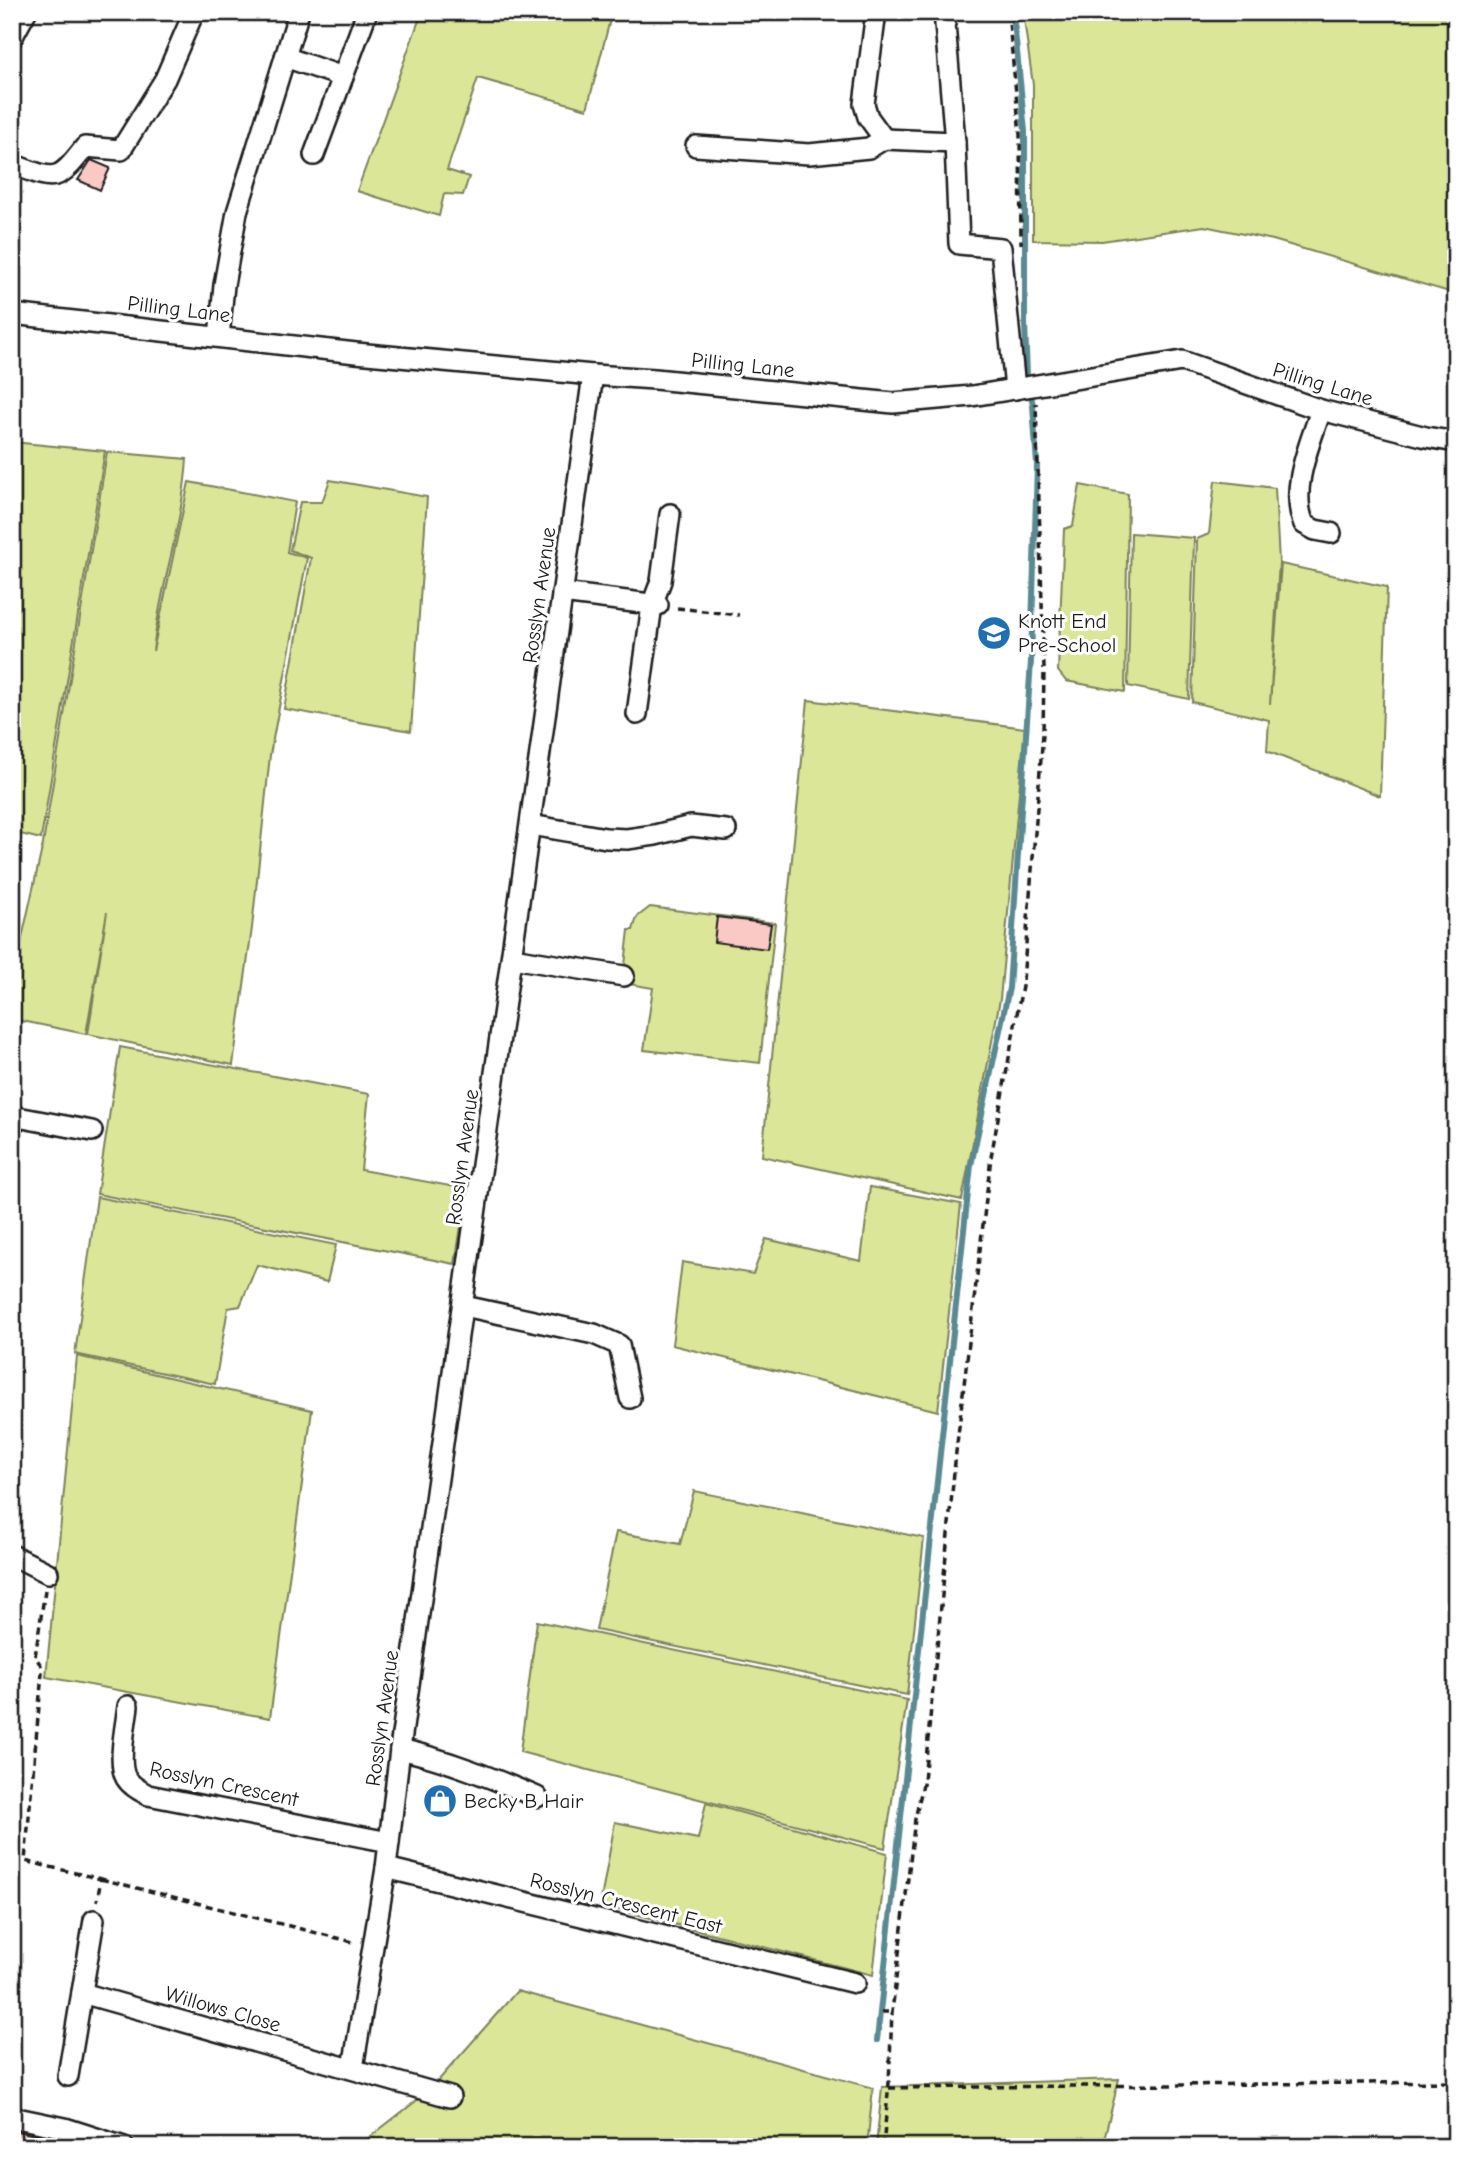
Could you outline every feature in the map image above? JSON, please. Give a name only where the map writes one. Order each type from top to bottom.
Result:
[{"type":"street","points":[[12,38],[26,12]]},
{"type":"street","points":[[12,164],[46,177],[66,172],[85,147],[121,150],[165,79],[194,12]]},
{"type":"street","points":[[219,337],[224,285],[237,212],[299,12]]},
{"type":"street","points":[[314,155],[367,12]]},
{"type":"street","points":[[876,12],[864,104],[868,117],[884,139]]},
{"type":"street","points":[[944,12],[955,142],[958,244],[1001,247],[1015,389]]},
{"type":"street","points":[[285,57],[343,77]]},
{"type":"street","points":[[696,146],[809,154],[869,148],[884,139],[955,142]]},
{"type":"street","name":"Pilling Lane","points":[[12,314],[356,354],[655,379],[893,403],[1035,387],[1182,361],[1321,410],[1456,442]]},
{"type":"street","name":"Rosslyn Avenue","points":[[373,1946],[593,375]]},
{"type":"street","points":[[1321,410],[1302,472],[1300,514],[1304,524],[1315,530],[1331,533]]},
{"type":"street","points":[[638,714],[655,605],[662,581],[670,514]]},
{"type":"street","points":[[562,593],[655,605]]},
{"type":"street","points":[[531,825],[627,839],[691,825],[726,830]]},
{"type":"street","points":[[512,958],[624,976]]},
{"type":"street","points":[[12,1116],[92,1131]]},
{"type":"street","points":[[464,1306],[594,1334],[619,1345],[630,1398]]},
{"type":"street","points":[[12,1555],[48,1573]]},
{"type":"street","name":"Rosslyn Crescent","points":[[128,1706],[121,1767],[134,1787],[148,1795],[389,1842]]},
{"type":"street","points":[[400,1749],[435,1756],[537,1797]]},
{"type":"street","name":"Rosslyn Crescent East","points":[[386,1868],[855,1983]]},
{"type":"street","points":[[68,2076],[94,1920]]},
{"type":"street","points":[[353,2068],[373,1946]]},
{"type":"street","name":"Willows Close","points":[[82,1993],[450,2097]]},
{"type":"street","points":[[12,2117],[65,2128],[124,2147]]},
{"type":"path","points":[[1008,12],[1020,134]]},
{"type":"path","points":[[883,2147],[892,2011],[915,1819],[924,1780],[956,1452],[991,1157],[1023,981],[1043,734],[1044,669],[1037,418]]},
{"type":"path","points":[[655,605],[739,615]]},
{"type":"path","points":[[48,1573],[35,1657],[41,1665],[42,1673],[25,1861],[373,1946]]},
{"type":"path","points":[[94,1920],[100,1880]]},
{"type":"path","points":[[881,2012],[892,2011]]},
{"type":"path","points":[[889,2088],[1456,2082]]},
{"type":"green space","points":[[422,12],[612,12],[587,109],[478,78],[447,170],[469,177],[463,195],[444,194],[439,216],[357,191]]},
{"type":"green space","points":[[1023,12],[1456,12],[1456,294],[1273,240],[1204,226],[1102,241],[1033,240],[1033,85]]},
{"type":"green space","points":[[12,442],[105,451],[41,839],[12,832]]},
{"type":"green space","points":[[107,452],[187,459],[181,507],[153,651],[189,482],[295,502],[287,552],[307,558],[270,755],[252,928],[233,1065],[88,1034],[107,912],[86,1034],[12,1019],[12,983],[43,844]]},
{"type":"green space","points":[[330,480],[427,497],[411,731],[284,709],[311,558],[290,550],[300,502],[322,502]]},
{"type":"green space","points":[[1215,481],[1275,488],[1279,562],[1270,704],[1281,564],[1387,587],[1380,796],[1267,751],[1269,720],[1192,702],[1197,539],[1209,534]]},
{"type":"green space","points":[[1080,485],[1128,494],[1125,692],[1066,681],[1058,671],[1064,529],[1073,526]]},
{"type":"green space","points":[[1131,533],[1194,538],[1189,699],[1128,686]]},
{"type":"green space","points":[[808,700],[1025,728],[1000,999],[962,1200],[762,1156]]},
{"type":"green space","points":[[650,907],[775,923],[760,1063],[644,1050],[653,988],[623,983],[629,930],[633,930],[637,917]]},
{"type":"green space","points":[[120,1047],[369,1094],[361,1170],[467,1189],[455,1264],[97,1194]]},
{"type":"green space","points":[[870,1187],[961,1204],[938,1411],[672,1345],[682,1262],[753,1274],[766,1239],[861,1261]]},
{"type":"green space","points":[[97,1197],[336,1245],[327,1282],[257,1265],[240,1306],[228,1308],[215,1384],[75,1354]]},
{"type":"green space","points":[[77,1356],[312,1410],[270,1718],[46,1677]]},
{"type":"green space","points":[[694,1491],[924,1538],[907,1695],[596,1630],[616,1532],[680,1544]]},
{"type":"green space","points":[[537,1621],[907,1700],[885,1848],[520,1752]]},
{"type":"green space","points":[[706,1803],[887,1853],[873,1975],[600,1905],[615,1822],[698,1839]]},
{"type":"green space","points":[[517,1991],[873,2088],[867,2147],[357,2147],[430,2090]]},
{"type":"green space","points":[[1119,2079],[1102,2147],[876,2147],[882,2087]]},
{"type":"building","points":[[91,160],[110,168],[100,190],[78,180]]},
{"type":"building","points":[[717,917],[771,924],[767,949],[714,942]]},
{"type":"building","points":[[12,2130],[65,2141],[64,2147],[12,2147]]},
{"type":"waterway","points":[[877,2040],[971,1165],[1009,988],[1031,661],[1037,465],[1033,405],[1027,376],[1025,323],[1025,131],[1013,12]]},
{"type":"place","name":"Knott End Pre-School","points":[[994,633]]},
{"type":"place","name":"Becky B Hair","points":[[440,1801]]}]
